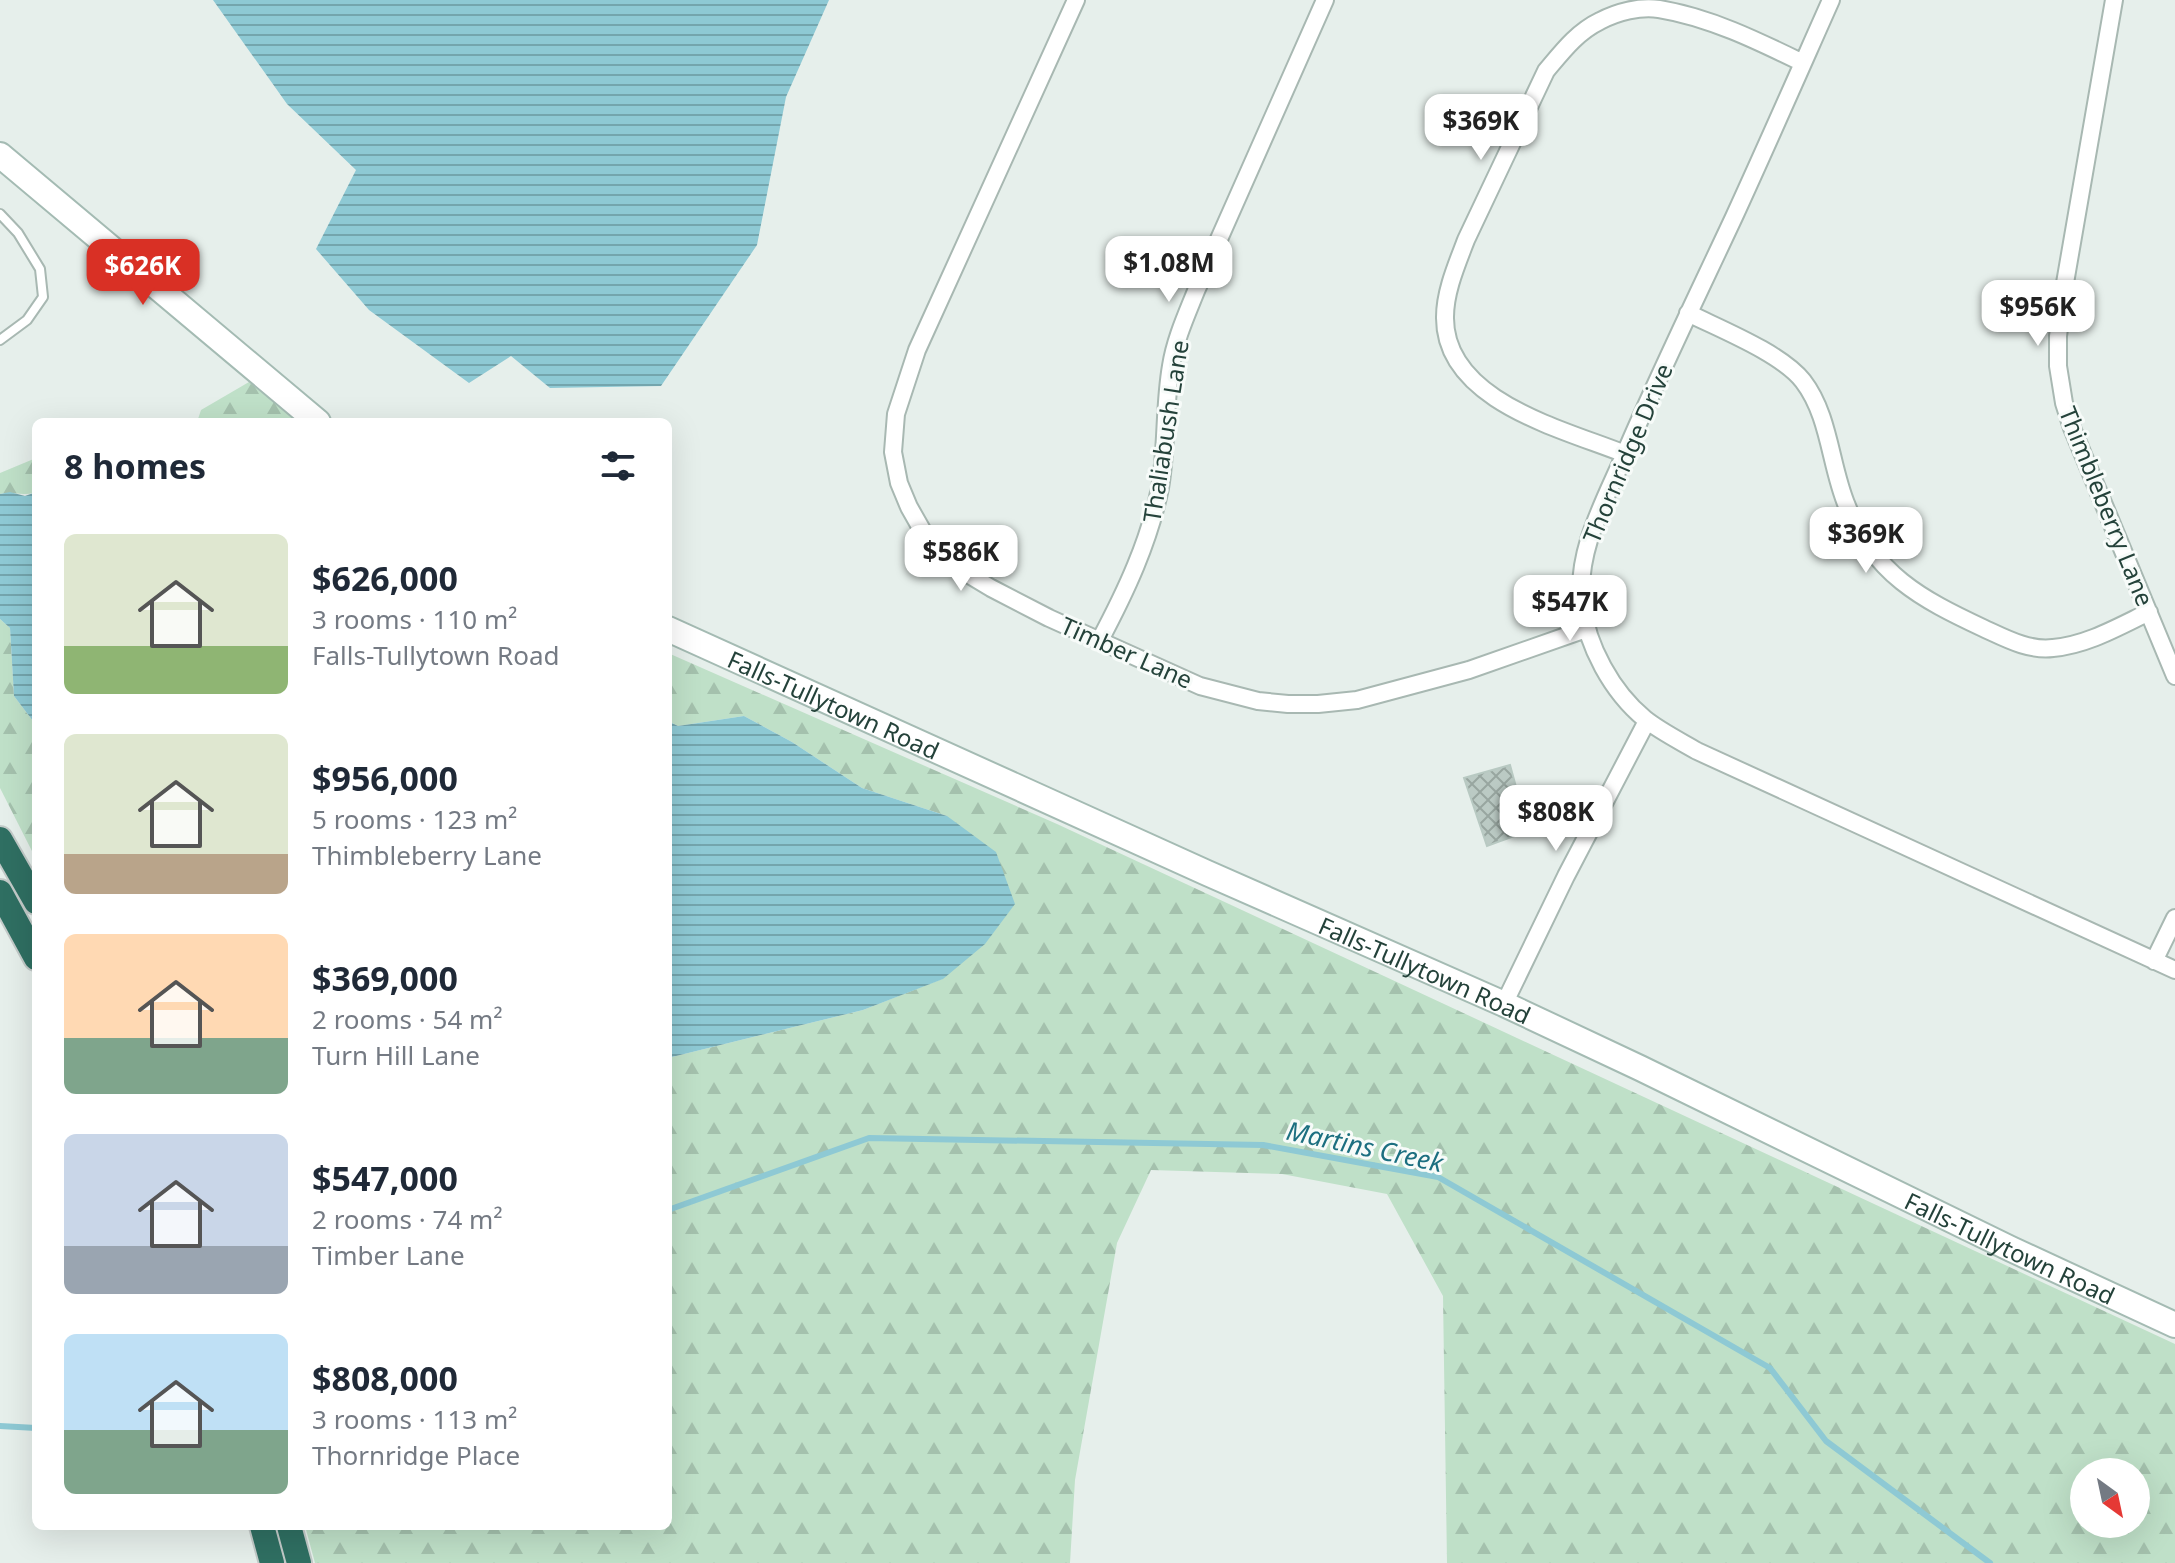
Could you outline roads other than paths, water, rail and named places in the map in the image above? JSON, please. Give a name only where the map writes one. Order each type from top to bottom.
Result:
[{"type":"highway","points":[[0,839],[32,895]]},
{"type":"highway","points":[[0,892],[32,951]]},
{"type":"highway","points":[[263,1530],[272,1563]]},
{"type":"highway","points":[[290,1530],[299,1563]]},
{"type":"street","name":"Timber Lane","points":[[1076,0],[917,350],[896,414],[893,452],[899,483],[930,544],[946,561],[1026,606],[1200,686],[1258,701],[1318,704],[1390,693],[1469,670],[1586,629]]},
{"type":"street","name":"Thaliabush Lane","points":[[1100,640],[1123,596],[1154,514],[1161,483],[1171,364],[1179,337],[1196,291],[1325,0]]},
{"type":"street","name":"Thornridge Drive","points":[[1831,0],[1660,371],[1593,529],[1586,551],[1581,588],[1586,629],[1614,684],[1631,707],[1647,721],[1697,751],[2175,970]]},
{"type":"street","name":"Thimbleberry Lane","points":[[2114,0],[2065,283],[2058,336],[2058,366],[2072,428],[2175,676]]},
{"type":"street","points":[[1625,454],[1520,412],[1495,399],[1463,370],[1447,335],[1445,318],[1466,240],[1546,71],[1565,48],[1600,20],[1623,12],[1658,9],[1698,19],[1757,41],[1803,63]]},
{"type":"street","points":[[0,155],[313,418]]},
{"type":"street","points":[[1688,313],[1766,353],[1802,379],[1815,400],[1846,504],[1857,529],[1870,549],[1895,576],[1924,599],[2012,641],[2051,649],[2104,634],[2149,612]]},
{"type":"street","name":"Falls-Tullytown Road","points":[[672,631],[1504,1004],[2175,1325]]},
{"type":"street","points":[[1504,1004],[1647,721]]},
{"type":"street","points":[[2154,961],[2175,918]]},
{"type":"lane","points":[[0,214],[18,233],[40,269],[43,297],[27,320],[0,340]]},
{"type":"water","points":[[213,0],[829,0],[786,97],[757,245],[661,386],[550,388],[511,356],[469,383],[369,310],[316,249],[356,170],[287,104]]},
{"type":"water","points":[[10,492],[25,496],[32,493],[32,720],[14,696],[10,628],[0,619],[0,494]]},
{"type":"water","points":[[744,716],[792,742],[862,788],[947,816],[996,852],[1015,904],[985,944],[943,979],[863,1010],[672,1057],[672,723],[678,726]]},
{"type":"waterway","name":"Martins Creek","points":[[672,1209],[869,1138],[1263,1145],[1438,1177],[1770,1368],[1826,1441],[1990,1563]]},
{"type":"waterway","name":"Martins Creek","points":[[0,1426],[32,1428]]}]
